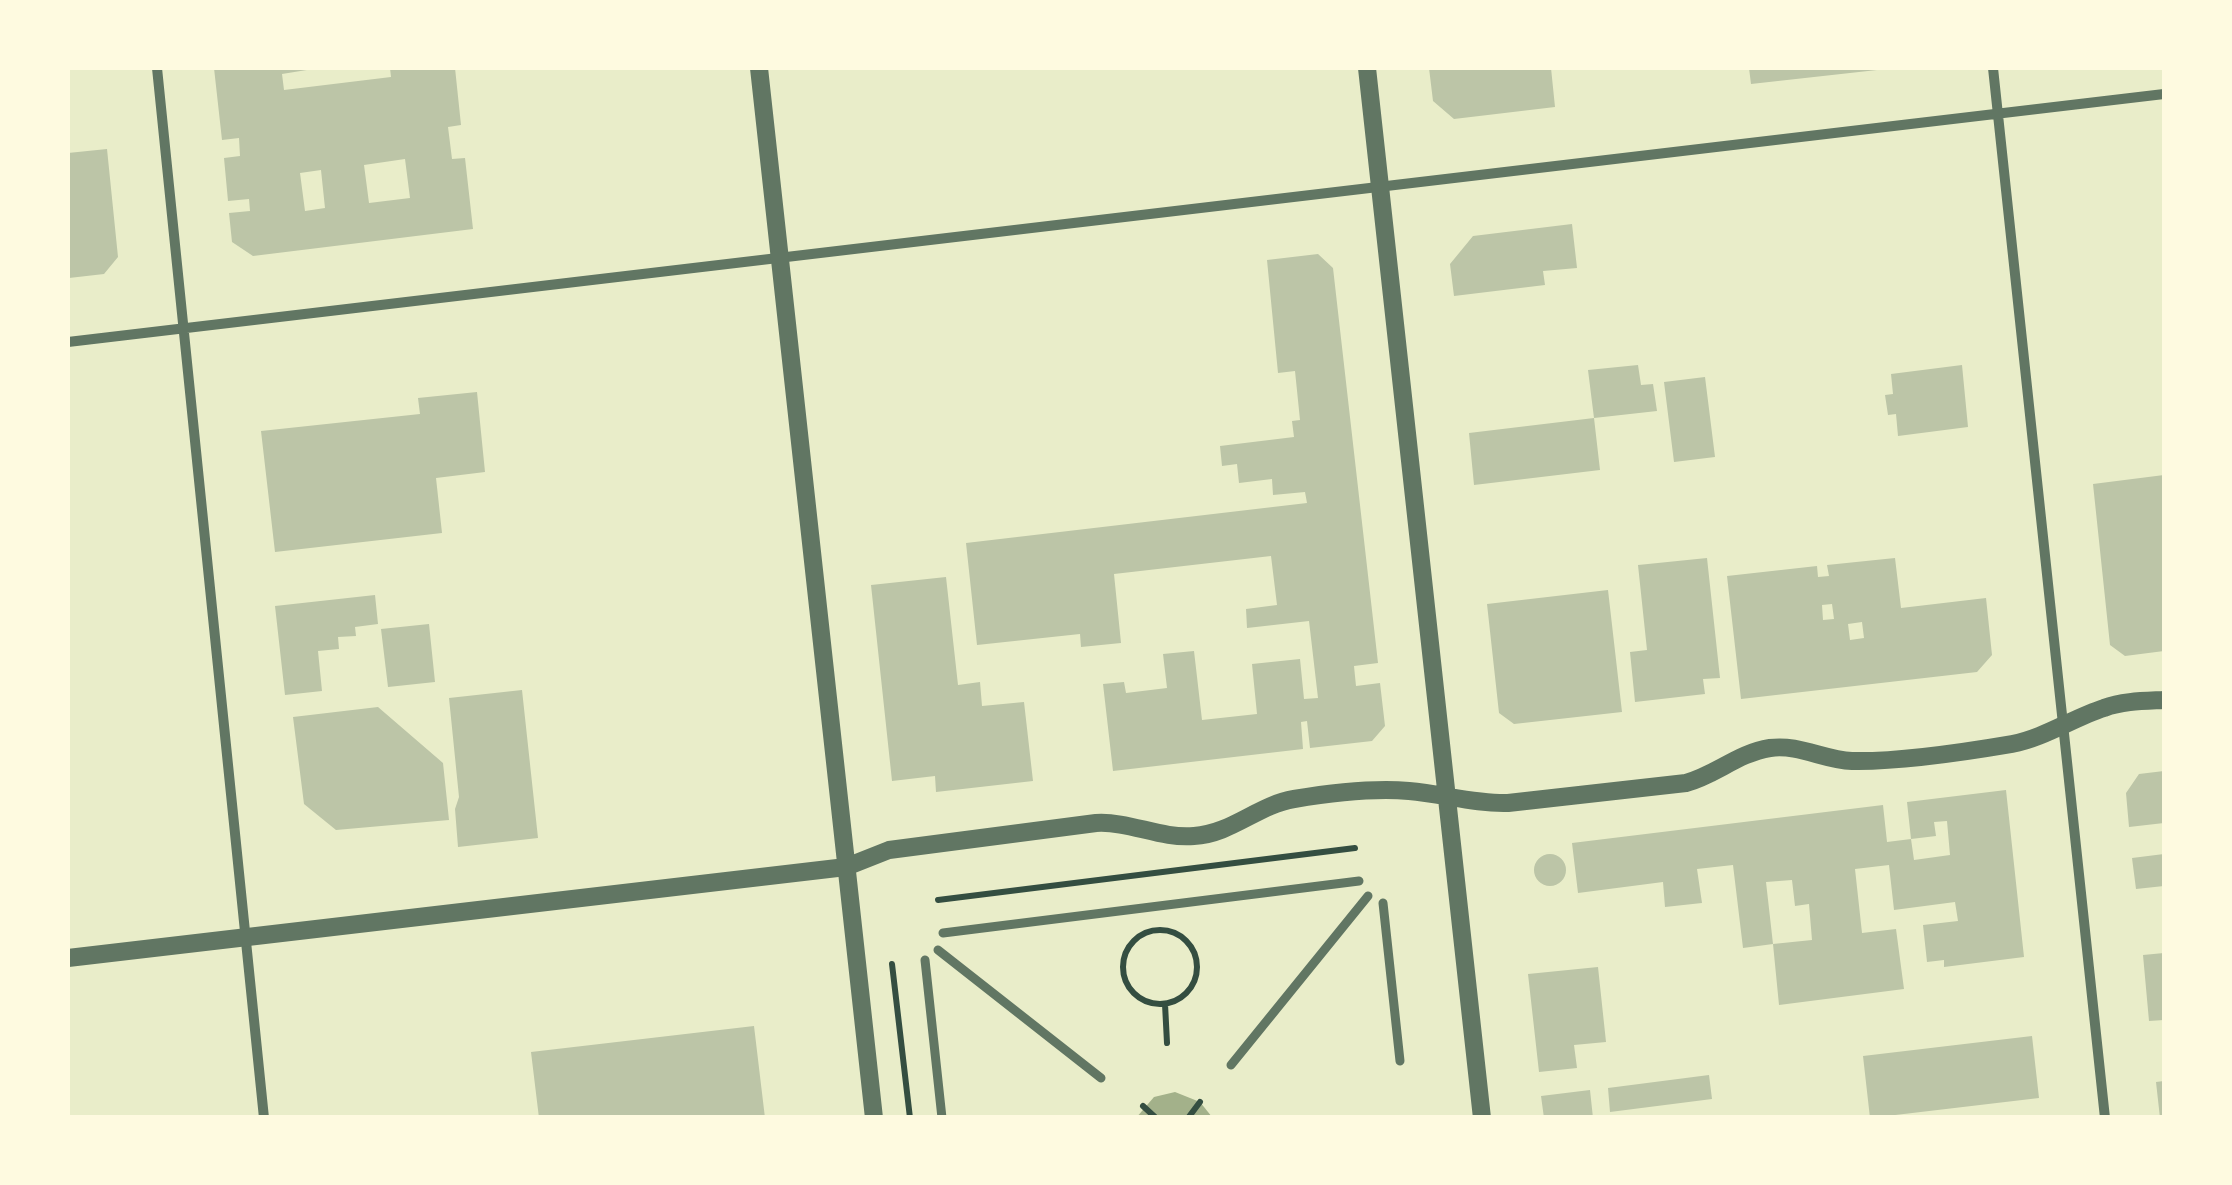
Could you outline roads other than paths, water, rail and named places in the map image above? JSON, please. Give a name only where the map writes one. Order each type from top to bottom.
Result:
[{"type":"street","points":[[157,68],[264,1118]]},
{"type":"street","points":[[759,68],[874,1118]]},
{"type":"street","points":[[1367,68],[1482,1118]]},
{"type":"street","points":[[1993,68],[2105,1118]]},
{"type":"street","points":[[68,342],[2164,94]]},
{"type":"street","points":[[68,958],[846,867],[889,850],[1096,823],[1126,824],[1172,836],[1200,836],[1232,825],[1261,808],[1299,798],[1398,790],[1508,803],[1676,785],[1704,777],[1764,749],[1791,748],[1840,760],[1878,760],[2016,743],[2109,706],[2164,700]]},
{"type":"street","points":[[943,933],[1358,882]]},
{"type":"street","points":[[1231,1064],[1368,896]]},
{"type":"street","points":[[1383,903],[1400,1061]]},
{"type":"street","points":[[938,950],[1101,1078]]},
{"type":"street","points":[[924,960],[942,1118]]}]
